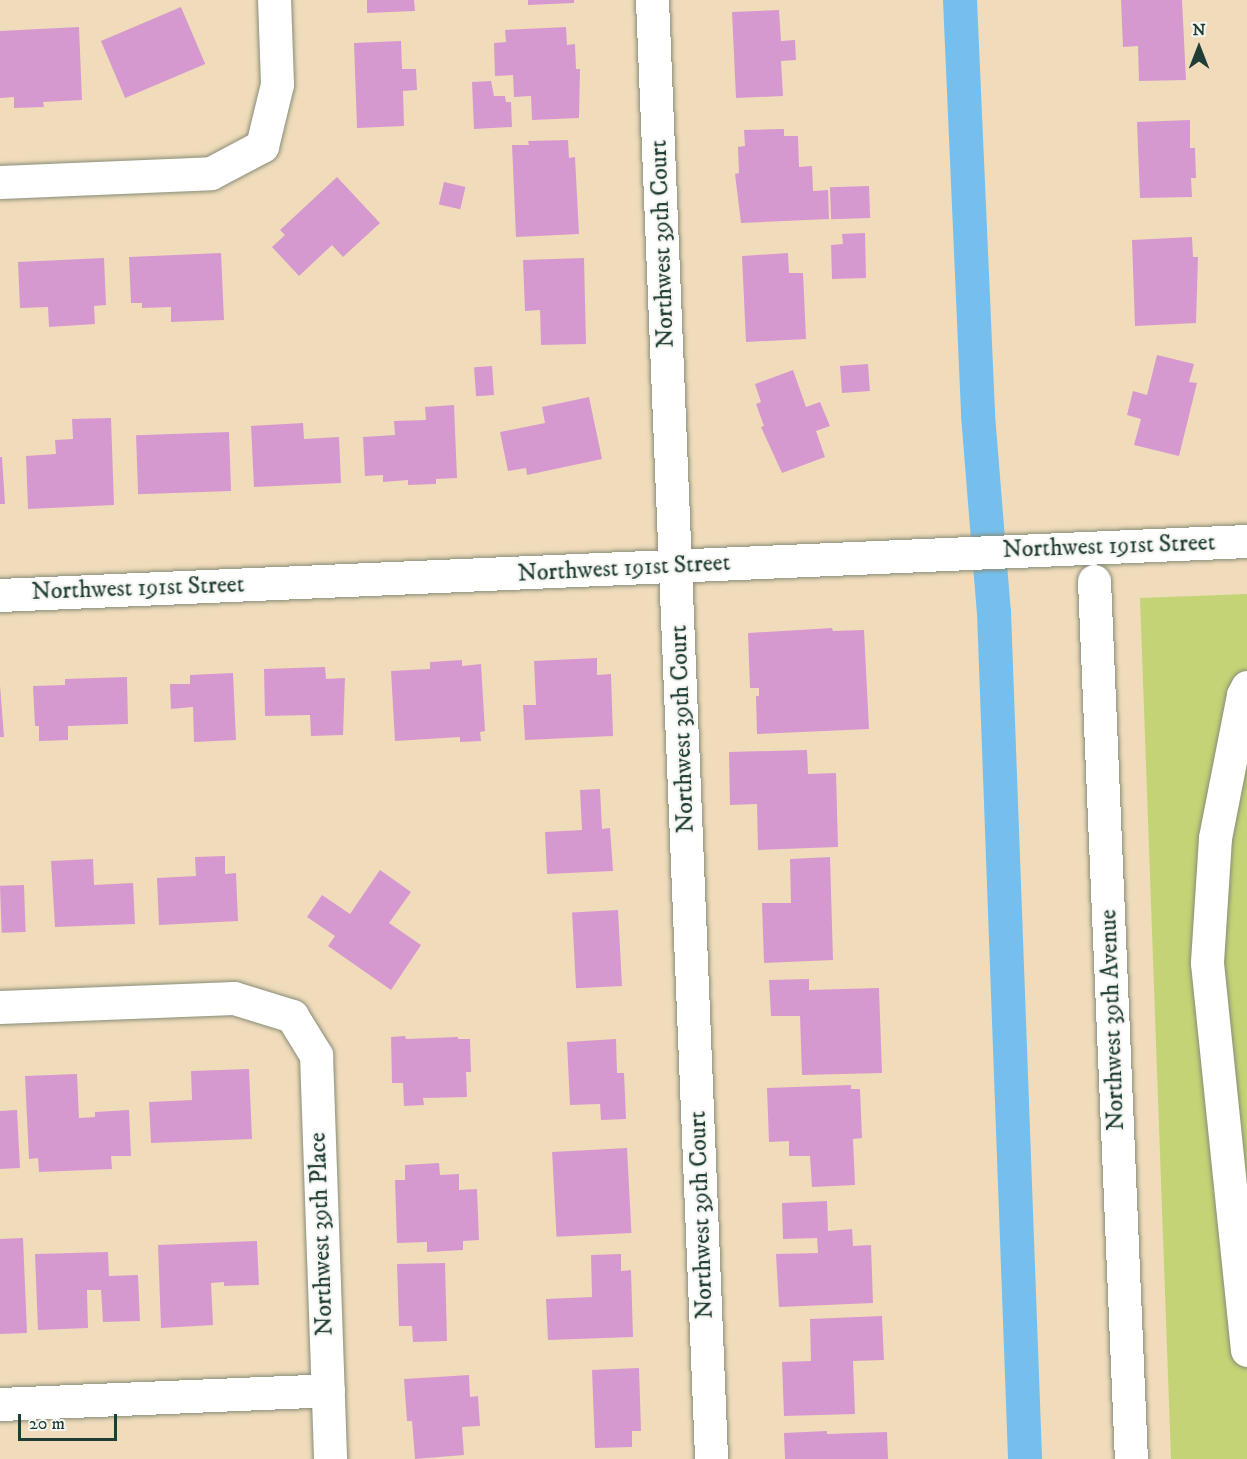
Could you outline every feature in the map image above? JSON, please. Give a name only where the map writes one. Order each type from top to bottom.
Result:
[{"type":"street","points":[[0,182],[211,173],[262,146],[277,84],[274,0]]},
{"type":"street","name":"Northwest 39th Court","points":[[652,0],[711,1459]]},
{"type":"street","name":"Northwest 191st Street","points":[[0,595],[676,567],[919,554],[1247,542]]},
{"type":"street","name":"Northwest 39th Avenue","points":[[1094,581],[1131,1459]]},
{"type":"street","points":[[1247,687],[1243,695],[1215,838],[1207,963],[1247,1350]]},
{"type":"street","name":"Northwest 39th Place","points":[[0,1007],[234,998],[292,1016],[316,1055],[330,1459]]},
{"type":"street","points":[[0,1404],[328,1390]]},
{"type":"green space","points":[[1247,594],[1247,1459],[1171,1459],[1140,598]]},
{"type":"building","points":[[367,0],[414,0],[415,11],[367,13]]},
{"type":"building","points":[[528,0],[574,0],[574,3],[528,5]]},
{"type":"building","points":[[1121,0],[1182,0],[1186,80],[1139,81],[1138,46],[1123,47]]},
{"type":"building","points":[[181,7],[205,64],[125,98],[101,41]]},
{"type":"building","points":[[779,10],[781,41],[795,40],[796,60],[781,61],[783,96],[736,98],[732,12]]},
{"type":"building","points":[[79,27],[82,100],[43,102],[44,107],[14,108],[14,97],[0,98],[0,31]]},
{"type":"building","points":[[566,27],[567,45],[575,44],[576,69],[580,69],[579,118],[532,120],[531,96],[514,97],[513,75],[495,76],[494,43],[506,42],[505,30]]},
{"type":"building","points":[[401,41],[402,69],[416,69],[417,90],[403,91],[404,126],[357,128],[354,43]]},
{"type":"building","points":[[491,81],[494,96],[505,96],[506,102],[511,102],[512,127],[474,129],[472,82]]},
{"type":"building","points":[[1190,120],[1190,148],[1195,148],[1196,178],[1191,178],[1192,197],[1140,198],[1137,122]]},
{"type":"building","points":[[784,129],[784,136],[798,136],[799,167],[812,166],[813,191],[828,190],[829,219],[741,223],[735,174],[739,173],[738,147],[745,146],[744,130]]},
{"type":"building","points":[[568,140],[569,158],[575,157],[579,234],[516,237],[512,145],[529,145],[528,141]]},
{"type":"building","points":[[337,177],[380,223],[343,257],[332,245],[299,276],[272,247],[285,235],[280,230]]},
{"type":"building","points":[[444,182],[465,187],[460,209],[439,204]]},
{"type":"building","points":[[869,186],[870,218],[831,219],[830,187]]},
{"type":"building","points":[[865,233],[866,278],[832,279],[831,245],[843,244],[842,234]]},
{"type":"building","points":[[1192,237],[1193,257],[1198,257],[1196,323],[1135,326],[1132,240]]},
{"type":"building","points":[[221,253],[224,320],[171,322],[171,307],[142,308],[142,303],[131,303],[129,257]]},
{"type":"building","points":[[788,253],[789,273],[803,273],[806,339],[746,342],[742,256]]},
{"type":"building","points":[[104,258],[106,305],[94,306],[95,324],[49,327],[48,307],[20,308],[18,262]]},
{"type":"building","points":[[584,258],[586,344],[541,345],[540,310],[525,311],[523,260]]},
{"type":"building","points":[[1157,355],[1194,364],[1189,382],[1197,383],[1179,456],[1134,445],[1141,419],[1127,415],[1133,391],[1147,395]]},
{"type":"building","points":[[868,364],[870,391],[842,393],[840,366]]},
{"type":"building","points":[[492,366],[494,395],[476,396],[474,367]]},
{"type":"building","points":[[793,370],[806,407],[820,402],[830,426],[816,431],[825,457],[782,473],[761,427],[764,426],[756,404],[761,402],[755,384]]},
{"type":"building","points":[[589,397],[602,459],[527,475],[526,468],[508,471],[500,432],[545,423],[542,407]]},
{"type":"building","points":[[454,405],[457,478],[436,479],[436,484],[408,485],[408,480],[383,482],[383,475],[365,476],[363,437],[395,435],[394,421],[426,420],[425,407]]},
{"type":"building","points":[[111,418],[114,505],[28,509],[26,456],[56,454],[55,440],[73,439],[72,419]]},
{"type":"building","points":[[303,423],[304,439],[339,437],[341,483],[254,487],[251,426]]},
{"type":"building","points":[[229,432],[231,491],[138,494],[136,435]]},
{"type":"building","points":[[0,457],[2,457],[5,504],[0,504]]},
{"type":"building","points":[[832,628],[833,631],[864,630],[869,729],[757,734],[756,696],[759,696],[759,688],[750,688],[748,633]]},
{"type":"building","points":[[597,658],[597,675],[611,674],[613,736],[525,740],[523,705],[536,705],[534,661]]},
{"type":"building","points":[[462,660],[462,666],[481,664],[485,731],[480,732],[481,741],[460,742],[460,737],[395,741],[391,671],[430,669],[430,662]]},
{"type":"building","points":[[325,667],[326,679],[345,678],[343,735],[311,736],[310,715],[265,716],[264,669]]},
{"type":"building","points":[[233,673],[236,740],[194,742],[193,707],[171,709],[170,684],[190,684],[190,675]]},
{"type":"building","points":[[127,677],[128,724],[68,726],[68,740],[39,741],[39,726],[35,726],[33,686],[65,685],[65,679]]},
{"type":"building","points":[[0,685],[4,737],[0,737]]},
{"type":"building","points":[[807,750],[808,774],[836,773],[838,847],[758,850],[757,804],[730,805],[729,752]]},
{"type":"building","points":[[600,789],[602,829],[610,828],[613,871],[547,874],[545,832],[582,830],[580,790]]},
{"type":"building","points":[[225,856],[225,874],[236,873],[238,921],[159,925],[157,878],[196,876],[195,857]]},
{"type":"building","points":[[830,857],[833,960],[764,963],[762,903],[791,903],[790,859]]},
{"type":"building","points":[[93,859],[94,885],[133,883],[135,924],[55,927],[51,861]]},
{"type":"building","points":[[380,870],[411,892],[389,923],[421,945],[391,990],[328,946],[335,936],[307,917],[322,895],[350,914]]},
{"type":"building","points":[[24,885],[26,932],[2,933],[0,886]]},
{"type":"building","points":[[618,910],[622,986],[576,988],[572,912]]},
{"type":"building","points":[[809,979],[809,990],[879,988],[882,1073],[802,1075],[800,1016],[771,1016],[769,980]]},
{"type":"building","points":[[405,1036],[406,1039],[458,1037],[458,1039],[470,1039],[471,1072],[466,1072],[467,1097],[423,1098],[424,1105],[404,1106],[403,1083],[392,1083],[391,1037]]},
{"type":"building","points":[[616,1039],[617,1073],[624,1073],[626,1119],[601,1120],[600,1104],[570,1105],[567,1042]]},
{"type":"building","points":[[249,1069],[252,1139],[151,1143],[149,1102],[192,1100],[191,1071]]},
{"type":"building","points":[[77,1074],[79,1118],[95,1117],[95,1112],[129,1110],[131,1156],[111,1156],[112,1169],[39,1172],[38,1158],[29,1159],[25,1076]]},
{"type":"building","points":[[851,1085],[851,1089],[860,1089],[862,1138],[853,1139],[855,1185],[812,1187],[810,1156],[789,1156],[789,1141],[769,1142],[767,1088]]},
{"type":"building","points":[[17,1110],[20,1168],[0,1169],[0,1111]]},
{"type":"building","points":[[627,1148],[631,1233],[557,1237],[552,1152]]},
{"type":"building","points":[[439,1163],[440,1175],[459,1174],[459,1190],[477,1189],[479,1240],[463,1241],[463,1250],[427,1252],[427,1242],[397,1243],[395,1180],[405,1180],[405,1165]]},
{"type":"building","points":[[827,1201],[828,1231],[852,1229],[853,1246],[871,1245],[873,1303],[779,1307],[776,1254],[818,1253],[817,1238],[783,1239],[782,1203]]},
{"type":"building","points":[[23,1238],[27,1333],[0,1334],[0,1239]]},
{"type":"building","points":[[257,1241],[259,1285],[224,1286],[224,1282],[211,1283],[213,1325],[161,1328],[158,1245]]},
{"type":"building","points":[[108,1252],[109,1276],[138,1275],[140,1321],[103,1322],[101,1290],[87,1290],[88,1328],[38,1330],[35,1254]]},
{"type":"building","points":[[621,1254],[621,1271],[631,1270],[633,1337],[548,1340],[546,1299],[592,1297],[591,1255]]},
{"type":"building","points":[[445,1263],[447,1341],[413,1342],[412,1326],[399,1326],[397,1264]]},
{"type":"building","points":[[882,1316],[884,1360],[853,1361],[855,1414],[784,1416],[782,1362],[811,1361],[810,1319]]},
{"type":"building","points":[[639,1368],[641,1431],[632,1431],[632,1447],[595,1448],[592,1370]]},
{"type":"building","points":[[469,1375],[470,1397],[478,1396],[480,1426],[462,1427],[464,1455],[415,1459],[412,1421],[407,1421],[404,1379]]},
{"type":"building","points":[[827,1431],[827,1434],[887,1432],[888,1459],[785,1459],[784,1433]]},
{"type":"waterway","points":[[960,0],[978,415],[994,612],[1025,1459]]}]
